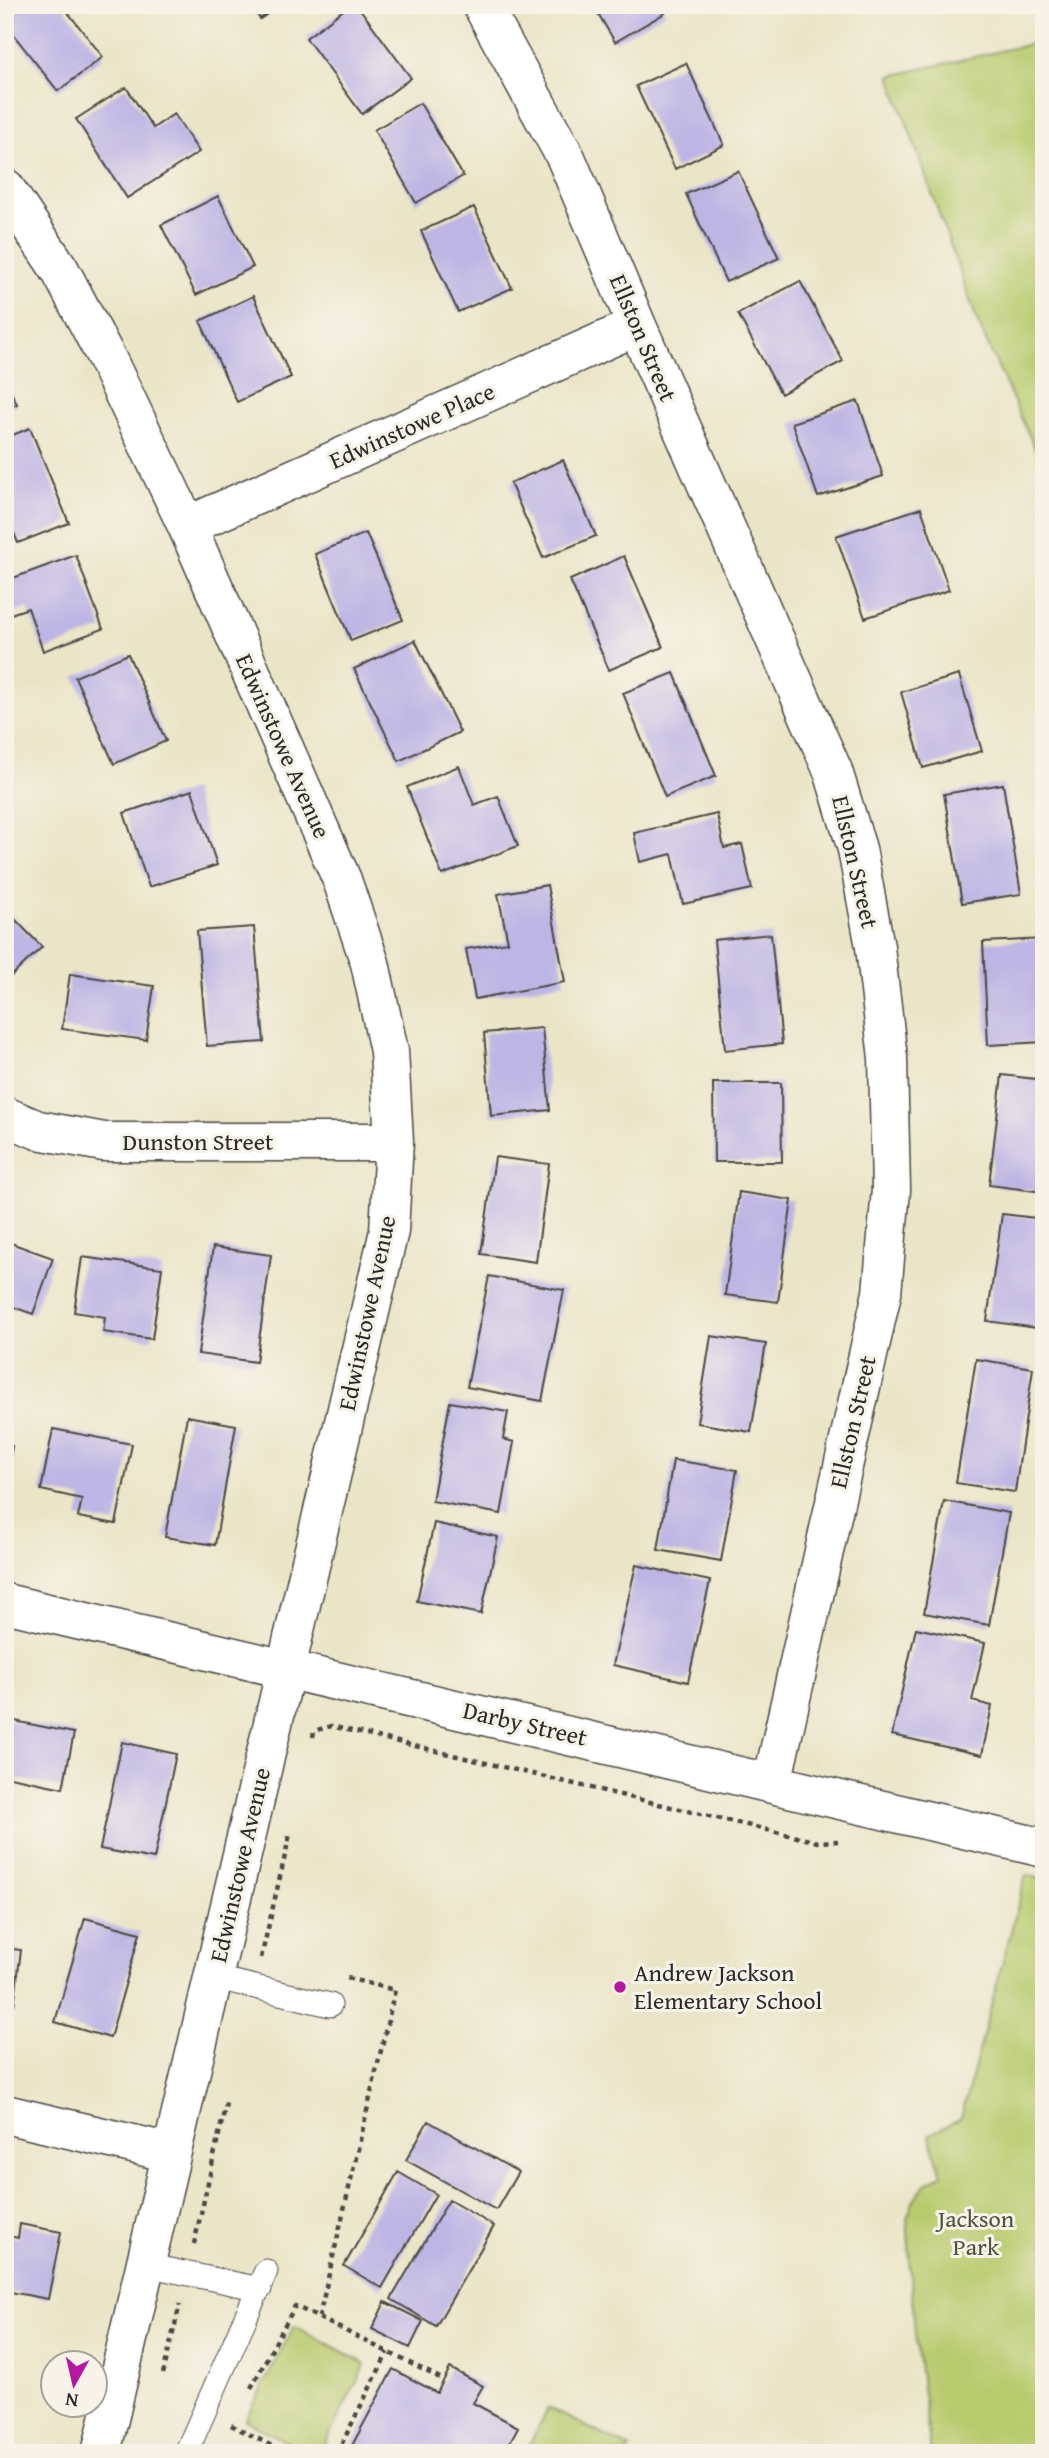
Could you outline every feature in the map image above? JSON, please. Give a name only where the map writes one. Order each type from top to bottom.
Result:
[{"type":"street","name":"Ellston Street","points":[[481,5],[566,158],[833,771],[857,849],[875,947],[888,1058],[891,1190],[882,1293],[772,1783]]},
{"type":"street","name":"Edwinstowe Avenue","points":[[5,188],[66,281],[107,359],[187,526],[342,880],[366,951],[388,1051],[394,1142],[389,1231],[101,2453]]},
{"type":"street","name":"Edwinstowe Place","points":[[187,526],[637,326]]},
{"type":"street","name":"Dunston Street","points":[[5,1116],[38,1130],[104,1142],[394,1142]]},
{"type":"street","name":"Darby Street","points":[[5,1603],[1044,1848]]},
{"type":"street","points":[[5,2114],[172,2153]]},
{"type":"lane","points":[[214,1978],[330,2005]]},
{"type":"lane","points":[[145,2264],[188,2273],[263,2280],[186,2453]]},
{"type":"path","points":[[311,1741],[314,1731],[331,1726],[818,1842],[841,1840]]},
{"type":"path","points":[[254,1987],[292,1822]]},
{"type":"path","points":[[261,1958],[275,1961]]},
{"type":"path","points":[[319,2317],[395,1990],[341,1977]]},
{"type":"path","points":[[162,2376],[229,2090]]},
{"type":"path","points":[[250,2390],[295,2306],[444,2380]]},
{"type":"path","points":[[337,2453],[388,2352]]},
{"type":"path","points":[[226,2435],[237,2414]]},
{"type":"path","points":[[231,2426],[286,2453]]},
{"type":"green space","points":[[1044,41],[1044,468],[978,323],[890,76]]},
{"type":"green space","name":"Jackson Park","points":[[1026,1875],[1044,1879],[1044,2453],[931,2453],[915,2334],[907,2218],[914,2200],[926,2184],[942,2174],[929,2135],[961,2118]]},
{"type":"green space","points":[[294,2326],[366,2364],[320,2453],[308,2453],[245,2420]]},
{"type":"green space","points":[[548,2408],[630,2448],[627,2453],[525,2453]]},
{"type":"building","points":[[5,5],[62,5],[103,57],[58,91],[5,24]]},
{"type":"building","points":[[251,5],[280,5],[260,19]]},
{"type":"building","points":[[350,5],[357,5],[411,78],[362,114],[306,38]]},
{"type":"building","points":[[593,5],[661,5],[665,13],[615,42]]},
{"type":"building","points":[[686,63],[724,145],[675,169],[636,86]]},
{"type":"building","points":[[126,87],[153,128],[174,114],[199,152],[127,198],[76,119]]},
{"type":"building","points":[[420,103],[463,176],[416,203],[374,130]]},
{"type":"building","points":[[738,171],[779,258],[726,282],[686,194]]},
{"type":"building","points":[[218,196],[253,267],[196,295],[161,225]]},
{"type":"building","points":[[474,207],[512,288],[458,312],[421,231]]},
{"type":"building","points":[[800,281],[843,361],[781,394],[738,314]]},
{"type":"building","points":[[253,296],[291,377],[237,402],[200,321]]},
{"type":"building","points":[[5,381],[17,404],[5,410]]},
{"type":"building","points":[[858,401],[883,476],[818,497],[792,423]]},
{"type":"building","points":[[30,428],[69,523],[18,543],[5,511],[5,438]]},
{"type":"building","points":[[563,460],[596,536],[543,558],[510,483]]},
{"type":"building","points":[[921,508],[949,590],[865,618],[836,536]]},
{"type":"building","points":[[366,533],[403,620],[351,641],[315,554]]},
{"type":"building","points":[[76,555],[103,629],[43,651],[28,608],[5,616],[5,581]]},
{"type":"building","points":[[624,556],[663,647],[609,670],[570,580]]},
{"type":"building","points":[[415,640],[460,732],[399,761],[354,669]]},
{"type":"building","points":[[128,654],[166,741],[114,764],[75,677]]},
{"type":"building","points":[[674,673],[716,776],[665,797],[623,693]]},
{"type":"building","points":[[959,675],[982,751],[923,768],[901,692]]},
{"type":"building","points":[[459,766],[474,805],[498,796],[518,846],[442,875],[407,787]]},
{"type":"building","points":[[1003,784],[1021,894],[962,903],[944,794]]},
{"type":"building","points":[[192,790],[217,865],[149,887],[124,813]]},
{"type":"building","points":[[717,814],[724,848],[742,844],[752,889],[683,904],[672,854],[640,862],[634,833]]},
{"type":"building","points":[[547,885],[565,982],[475,999],[466,949],[508,942],[498,894]]},
{"type":"building","points":[[5,909],[42,947],[5,982]]},
{"type":"building","points":[[254,927],[264,1042],[207,1046],[197,931]]},
{"type":"building","points":[[771,934],[782,1044],[725,1050],[714,940]]},
{"type":"building","points":[[1044,939],[1044,1042],[988,1045],[983,942]]},
{"type":"building","points":[[70,974],[154,986],[146,1040],[62,1029]]},
{"type":"building","points":[[542,1028],[550,1110],[491,1116],[484,1033]]},
{"type":"building","points":[[1002,1075],[1044,1080],[1044,1192],[989,1185]]},
{"type":"building","points":[[713,1083],[781,1083],[782,1162],[714,1162]]},
{"type":"building","points":[[495,1157],[549,1164],[536,1262],[481,1254]]},
{"type":"building","points":[[739,1192],[792,1200],[778,1302],[725,1295]]},
{"type":"building","points":[[1002,1214],[1044,1219],[1044,1329],[987,1321]]},
{"type":"building","points":[[5,1241],[53,1258],[33,1314],[5,1304]]},
{"type":"building","points":[[213,1247],[271,1255],[256,1362],[198,1354]]},
{"type":"building","points":[[82,1257],[162,1268],[152,1339],[103,1332],[105,1317],[74,1312]]},
{"type":"building","points":[[489,1276],[564,1290],[542,1401],[467,1387]]},
{"type":"building","points":[[711,1336],[766,1344],[751,1432],[697,1423]]},
{"type":"building","points":[[976,1359],[1033,1368],[1015,1492],[956,1483]]},
{"type":"building","points":[[450,1402],[508,1412],[503,1439],[514,1442],[501,1514],[432,1501]]},
{"type":"building","points":[[187,1416],[236,1425],[215,1545],[165,1537]]},
{"type":"building","points":[[53,1429],[132,1444],[116,1524],[78,1517],[82,1499],[41,1490]]},
{"type":"building","points":[[5,1445],[12,1446],[7,1480],[5,1480]]},
{"type":"building","points":[[673,1460],[737,1470],[721,1561],[658,1550]]},
{"type":"building","points":[[944,1501],[1009,1513],[989,1625],[924,1613]]},
{"type":"building","points":[[434,1523],[498,1537],[481,1614],[417,1601]]},
{"type":"building","points":[[636,1565],[710,1581],[688,1682],[613,1665]]},
{"type":"building","points":[[916,1628],[985,1643],[972,1701],[992,1706],[982,1755],[892,1735]]},
{"type":"building","points":[[5,1719],[74,1733],[63,1788],[5,1776]]},
{"type":"building","points":[[122,1742],[176,1754],[154,1859],[100,1849]]},
{"type":"building","points":[[85,1918],[140,1933],[110,2038],[55,2022]]},
{"type":"building","points":[[5,1948],[21,1950],[14,2005],[5,2004]]},
{"type":"building","points":[[428,2121],[518,2172],[496,2210],[406,2160]]},
{"type":"building","points":[[398,2172],[436,2194],[382,2288],[344,2266]]},
{"type":"building","points":[[449,2200],[494,2226],[436,2326],[391,2299]]},
{"type":"building","points":[[20,2224],[61,2232],[48,2299],[5,2291],[5,2235],[18,2238]]},
{"type":"building","points":[[385,2302],[423,2321],[410,2348],[372,2329]]},
{"type":"building","points":[[450,2368],[483,2386],[473,2403],[518,2427],[504,2453],[348,2453],[393,2369],[437,2393]]},
{"type":"building","points":[[5,2408],[16,2409],[10,2453],[5,2453]]},
{"type":"place","name":"Andrew Jackson Elementary School","points":[[620,1987]]}]
